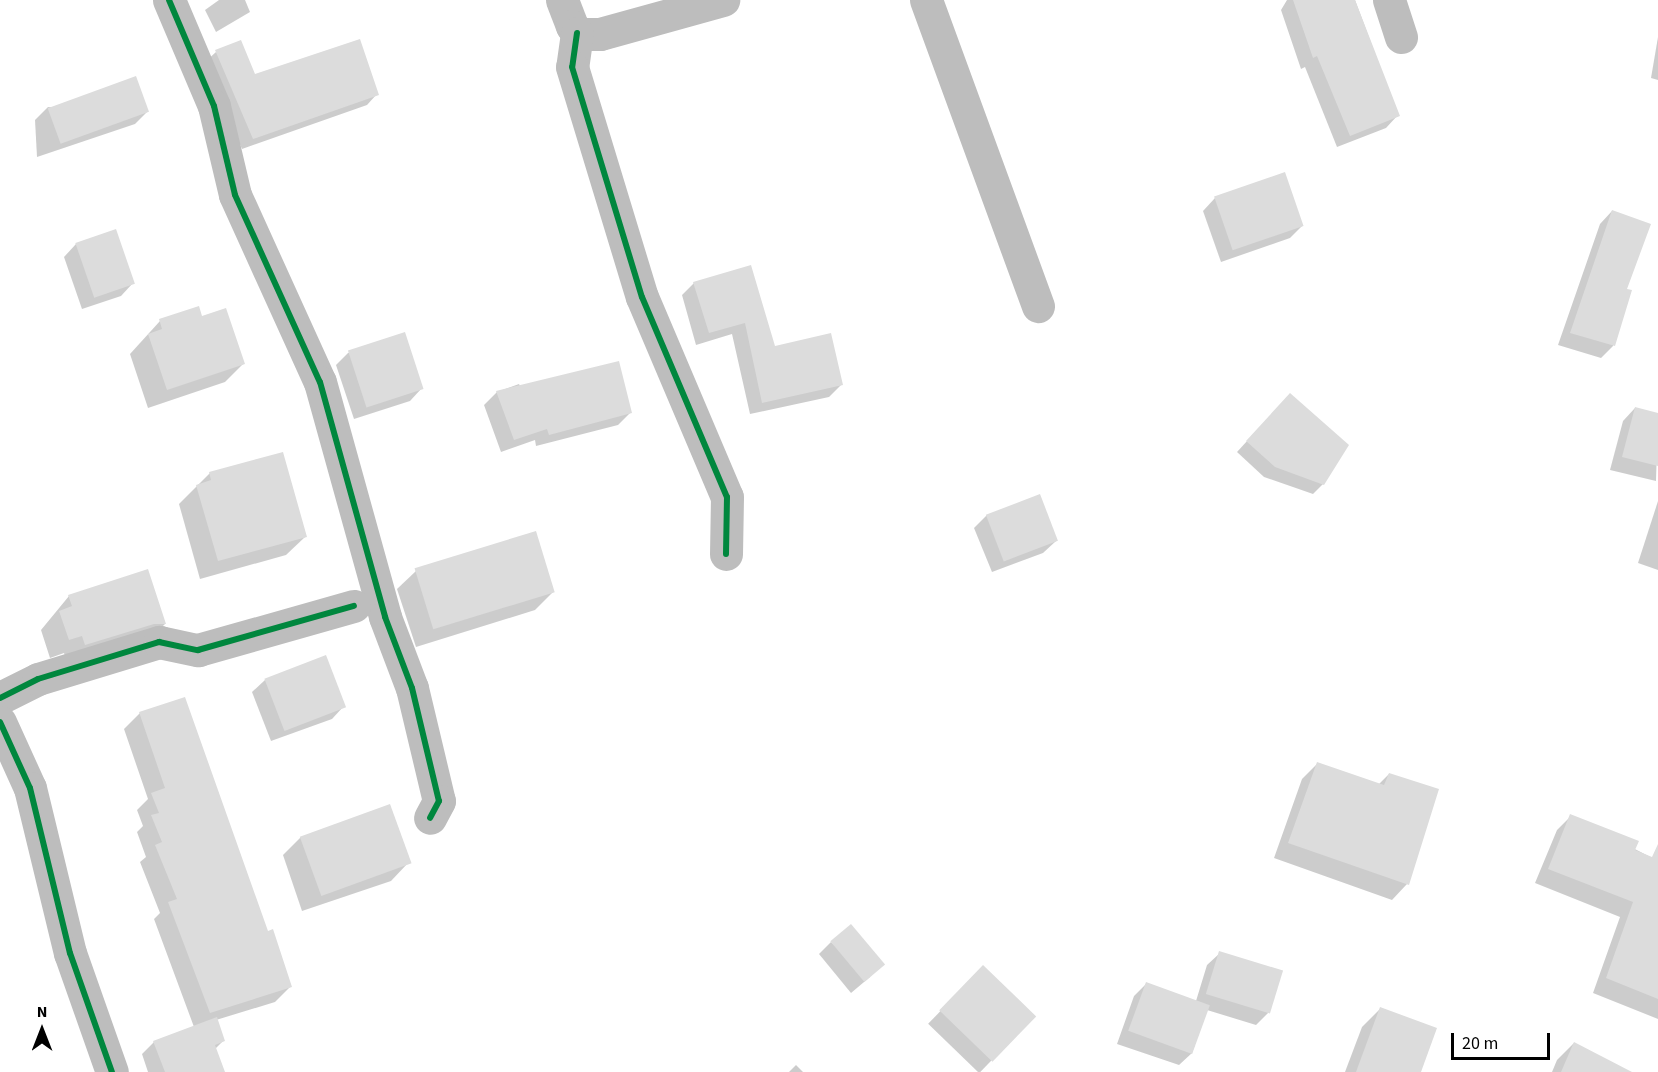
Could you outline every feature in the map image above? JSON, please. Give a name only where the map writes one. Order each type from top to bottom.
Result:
[{"type":"street","points":[[169,0],[214,106],[235,195],[320,382],[385,617],[412,688],[439,801],[430,818]]},
{"type":"street","points":[[562,0],[577,33],[572,67],[642,297],[727,497],[726,554]]},
{"type":"street","points":[[577,33],[600,34],[723,0]]},
{"type":"street","points":[[926,0],[1038,306]]},
{"type":"street","points":[[1389,0],[1401,37]]},
{"type":"street","points":[[0,698],[38,679],[159,642],[198,650],[354,606]]},
{"type":"street","points":[[0,723],[30,788],[70,953],[112,1072]]},
{"type":"building","points":[[1293,0],[1355,0],[1400,116],[1350,136],[1317,56],[1313,58]]},
{"type":"building","points":[[360,39],[379,95],[253,139],[215,50],[241,40],[255,74]]},
{"type":"building","points":[[136,76],[149,112],[61,144],[48,108]]},
{"type":"building","points":[[1285,172],[1304,226],[1233,250],[1214,196]]},
{"type":"building","points":[[1612,210],[1651,224],[1627,289],[1632,290],[1615,346],[1570,333]]},
{"type":"building","points":[[116,229],[135,284],[94,298],[75,243]]},
{"type":"building","points":[[751,265],[775,346],[831,333],[843,385],[762,403],[745,323],[709,333],[693,282]]},
{"type":"building","points":[[199,306],[202,316],[226,308],[245,364],[167,390],[148,334],[162,329],[159,319]]},
{"type":"building","points":[[405,332],[424,389],[366,408],[348,351]]},
{"type":"building","points":[[619,361],[632,413],[549,435],[547,429],[514,440],[496,391]]},
{"type":"building","points":[[1290,393],[1349,445],[1324,485],[1275,467],[1246,441]]},
{"type":"building","points":[[1635,407],[1658,413],[1658,466],[1622,457]]},
{"type":"building","points":[[283,452],[307,537],[218,561],[196,485],[211,480],[209,472]]},
{"type":"building","points":[[1040,494],[1058,541],[1004,561],[986,515]]},
{"type":"building","points":[[536,531],[555,592],[433,629],[415,568]]},
{"type":"building","points":[[148,569],[166,624],[154,624],[85,645],[82,636],[69,640],[59,611],[72,606],[68,595]]},
{"type":"building","points":[[326,655],[346,707],[284,731],[264,679]]},
{"type":"building","points":[[185,697],[268,931],[273,929],[292,987],[210,1013],[168,902],[177,899],[155,845],[162,842],[151,815],[159,813],[151,793],[165,788],[139,712]]},
{"type":"building","points":[[1317,762],[1384,785],[1389,773],[1439,789],[1409,885],[1288,843]]},
{"type":"building","points":[[390,804],[412,863],[321,896],[300,837]]},
{"type":"building","points":[[1570,814],[1639,841],[1635,850],[1652,857],[1658,844],[1658,999],[1606,978],[1633,902],[1548,869]]},
{"type":"building","points":[[851,924],[885,965],[864,982],[830,941]]},
{"type":"building","points":[[1219,951],[1283,971],[1270,1014],[1206,994]]},
{"type":"building","points":[[983,965],[1036,1016],[992,1062],[939,1010]]},
{"type":"building","points":[[1146,982],[1210,1005],[1192,1054],[1128,1031]]},
{"type":"building","points":[[1380,1007],[1437,1028],[1421,1072],[1356,1072]]},
{"type":"building","points":[[217,1017],[225,1041],[215,1045],[225,1072],[165,1072],[153,1041]]},
{"type":"building","points":[[1574,1042],[1632,1072],[1561,1072]]},
{"type":"cycle path","points":[[169,0],[214,106],[235,195],[320,382],[385,617],[412,688],[439,801],[430,818]]},
{"type":"cycle path","points":[[577,33],[572,67],[642,297],[727,497],[726,554]]},
{"type":"cycle path","points":[[0,698],[38,679],[159,642],[198,650],[354,606]]},
{"type":"cycle path","points":[[0,722],[30,788],[70,953],[112,1072]]}]
